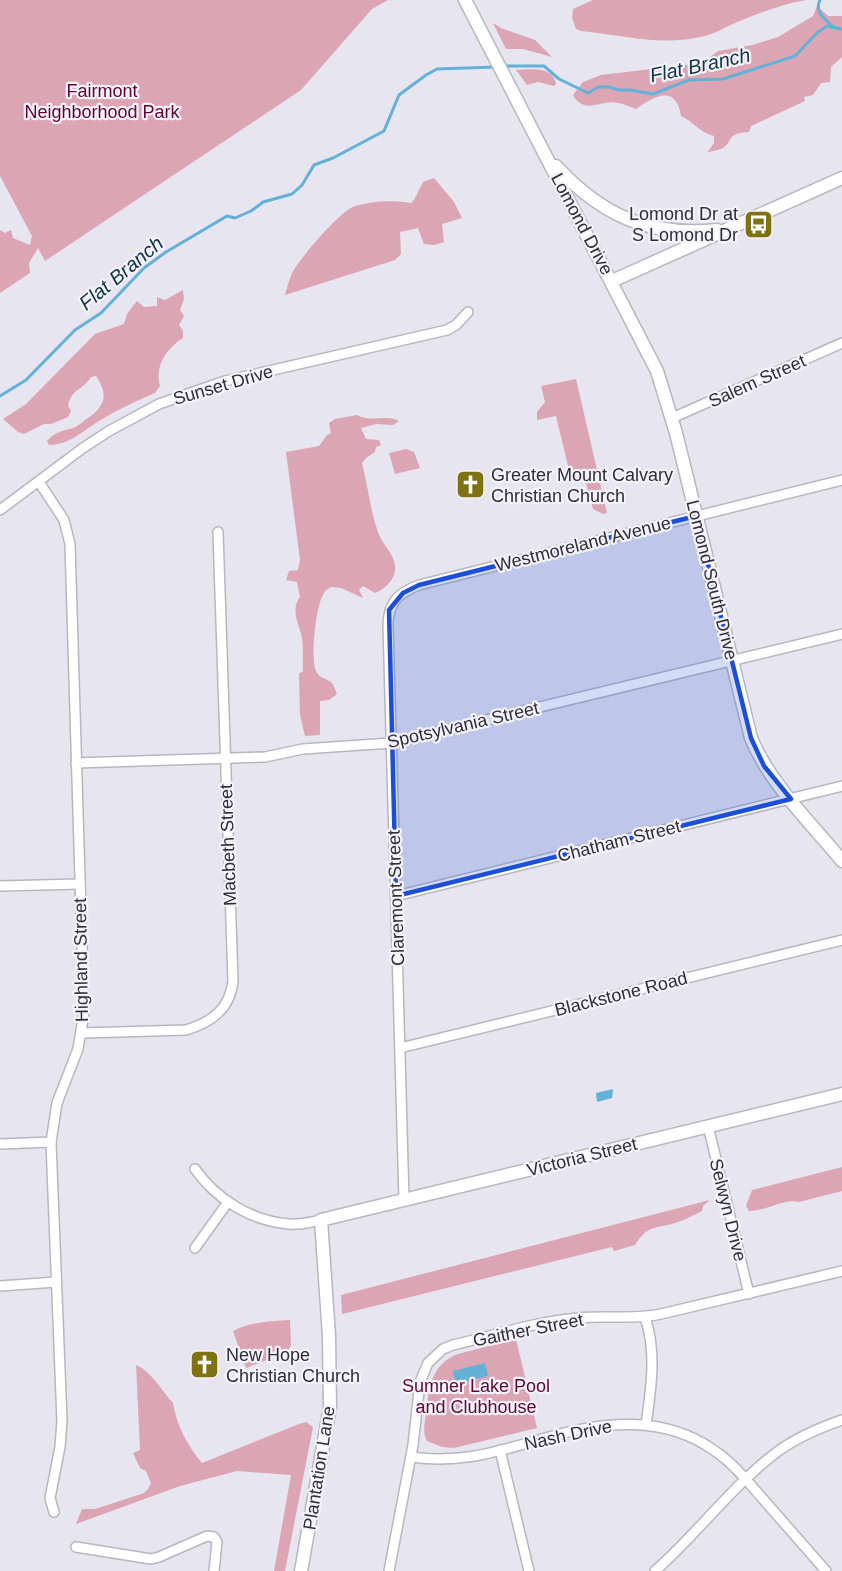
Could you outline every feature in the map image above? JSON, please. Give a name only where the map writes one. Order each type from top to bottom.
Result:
[{"type":"main road","name":"Lomond Drive","points":[[465,0],[612,281],[842,178]]},
{"type":"main road","name":"Lomond Drive","points":[[544,151],[585,195],[621,217],[666,229],[693,231],[727,229]]},
{"type":"main road","name":"Lomond South Drive","points":[[612,281],[655,364],[672,418],[754,746],[764,766],[842,861]]},
{"type":"main road","name":"Victoria Street","points":[[321,1220],[842,1094]]},
{"type":"main road","name":"Plantation Lane","points":[[301,1571],[330,1407],[329,1336],[321,1220]]},
{"type":"street","name":"Sunset Drive","points":[[0,510],[109,431],[142,412],[168,401],[225,381],[447,330],[456,325],[468,312]]},
{"type":"street","name":"Salem Street","points":[[672,418],[842,343]]},
{"type":"street","name":"Westmoreland Avenue","points":[[397,598],[418,585],[842,480]]},
{"type":"street","name":"Highland Street","points":[[39,482],[60,510],[68,532],[84,1013],[82,1033],[75,1059],[57,1103],[51,1142],[62,1421],[60,1447],[50,1494],[54,1512]]},
{"type":"street","name":"Macbeth Street","points":[[82,1033],[186,1029],[211,1020],[229,1000],[233,981],[218,532]]},
{"type":"street","name":"Claremont Street","points":[[397,598],[389,610],[388,624],[404,1200]]},
{"type":"street","name":"Spotsylvania Street","points":[[76,763],[265,757],[303,749],[391,743],[842,634]]},
{"type":"street","name":"Chatham Street","points":[[396,896],[842,786]]},
{"type":"street","points":[[0,886],[80,884]]},
{"type":"street","name":"Blackstone Road","points":[[400,1047],[842,940]]},
{"type":"street","name":"Selwyn Drive","points":[[708,1126],[749,1294]]},
{"type":"street","points":[[0,1144],[51,1142]]},
{"type":"street","points":[[195,1168],[208,1186],[228,1202],[253,1215],[291,1224],[321,1220]]},
{"type":"street","points":[[195,1248],[228,1202]]},
{"type":"street","name":"Gaither Street","points":[[389,1571],[411,1456],[420,1382],[428,1363],[443,1349],[561,1320],[645,1317],[842,1271]]},
{"type":"street","points":[[0,1286],[56,1282]]},
{"type":"street","points":[[645,1317],[653,1360],[646,1425]]},
{"type":"street","points":[[655,1571],[697,1532],[761,1465],[797,1439],[842,1420]]},
{"type":"street","name":"Nash Drive","points":[[411,1456],[447,1460],[476,1457],[584,1428],[611,1424],[664,1428],[698,1440],[725,1458],[826,1571]]},
{"type":"street","points":[[500,1450],[529,1571]]},
{"type":"street","points":[[76,1546],[152,1559],[207,1536],[214,1537],[217,1542],[213,1571]]},
{"type":"highlighted area","points":[[696,516],[751,738],[764,766],[791,799],[396,896],[389,610],[403,593],[419,585]]},
{"type":"green space","name":"Fairmont Neighborhood Park","points":[[0,0],[388,0],[372,9],[301,90],[45,261],[38,248],[29,263],[30,273],[0,293],[0,230],[5,233],[11,230],[13,238],[30,245],[32,236],[0,176]]},
{"type":"green space","points":[[593,0],[806,0],[762,12],[705,36],[658,40],[576,29],[572,18],[573,9]]},
{"type":"green space","points":[[817,6],[828,16],[842,16],[842,57],[831,67],[830,82],[821,83],[813,95],[804,97],[805,101],[751,126],[749,132],[736,134],[721,149],[707,153],[714,143],[714,136],[681,116],[678,106],[669,96],[657,97],[636,109],[612,102],[583,105],[573,95],[583,82],[601,75],[702,63],[718,51],[752,45],[778,37],[813,16]]},
{"type":"green space","points":[[493,23],[535,40],[552,57],[523,49],[506,49]]},
{"type":"green space","points":[[516,70],[546,71],[551,74],[556,84],[554,86],[538,82],[527,85]]},
{"type":"green space","points":[[434,178],[454,202],[462,218],[442,224],[444,242],[434,245],[424,244],[418,228],[400,232],[401,254],[395,260],[285,295],[292,273],[303,257],[340,216],[355,206],[376,202],[411,203],[423,182]]},
{"type":"green space","points":[[183,290],[184,299],[180,310],[184,316],[179,325],[183,331],[183,338],[163,358],[159,371],[160,386],[155,393],[113,413],[70,440],[57,444],[49,445],[47,441],[62,431],[78,426],[101,406],[103,390],[96,376],[91,377],[74,393],[68,406],[71,411],[68,417],[51,424],[44,424],[24,434],[18,432],[3,419],[26,404],[95,334],[124,324],[127,314],[137,301],[144,307],[157,306],[157,297],[165,300]]},
{"type":"green space","points":[[576,379],[607,513],[603,514],[593,509],[583,472],[570,474],[556,416],[537,420],[537,412],[545,402],[541,386]]},
{"type":"green space","points":[[357,415],[399,421],[393,425],[376,424],[361,428],[366,439],[379,440],[381,445],[376,447],[375,452],[362,463],[375,524],[379,536],[393,557],[395,572],[388,585],[375,593],[363,586],[359,590],[363,598],[341,588],[331,587],[324,592],[316,619],[314,664],[320,677],[331,682],[337,694],[329,700],[320,701],[320,735],[305,736],[300,715],[299,673],[303,672],[303,642],[295,612],[300,597],[297,582],[286,580],[289,571],[298,570],[300,560],[286,452],[319,446],[331,433],[329,423],[335,419]]},
{"type":"green space","points":[[406,449],[414,452],[420,468],[395,474],[389,453]]},
{"type":"green space","points":[[842,1167],[842,1191],[756,1210],[749,1211],[746,1206],[752,1190]]},
{"type":"green space","points":[[710,1200],[703,1206],[702,1211],[679,1222],[648,1230],[635,1245],[614,1251],[612,1247],[342,1314],[341,1295]]},
{"type":"green space","points":[[290,1320],[291,1345],[287,1352],[246,1368],[233,1331],[254,1324]]},
{"type":"green space","name":"Sumner Lake Pool and Clubhouse","points":[[516,1339],[537,1428],[454,1448],[442,1447],[427,1441],[424,1427],[428,1395],[433,1378],[442,1364],[458,1354]]},
{"type":"green space","points":[[136,1365],[152,1377],[173,1403],[183,1435],[202,1463],[299,1424],[306,1422],[313,1427],[285,1571],[274,1571],[291,1475],[237,1471],[180,1486],[76,1524],[82,1509],[95,1509],[144,1493],[151,1483],[146,1471],[140,1468],[133,1453],[140,1450]]},
{"type":"water","points":[[613,1089],[612,1098],[597,1102],[596,1093]]},
{"type":"water","points":[[485,1363],[488,1376],[459,1383],[456,1386],[453,1371]]},
{"type":"waterway","points":[[820,0],[819,12],[833,27]]},
{"type":"waterway","name":"Flat Branch","points":[[502,66],[544,66],[559,79],[588,93],[598,87],[609,87],[653,94],[689,80],[723,79],[795,56],[827,26],[842,29]]},
{"type":"waterway","name":"Flat Branch","points":[[0,396],[26,380],[75,330],[101,313],[144,268],[166,252],[227,216],[235,218],[251,211],[263,202],[292,194],[302,185],[314,165],[333,158],[384,131],[399,95],[426,75],[437,69],[495,67]]},
{"type":"place","name":"Lomond Dr at S Lomond Dr","points":[[759,224]]},
{"type":"place","name":"Greater Mount Calvary Christian Church","points":[[470,485]]},
{"type":"place","name":"New Hope Christian Church","points":[[205,1365]]}]
